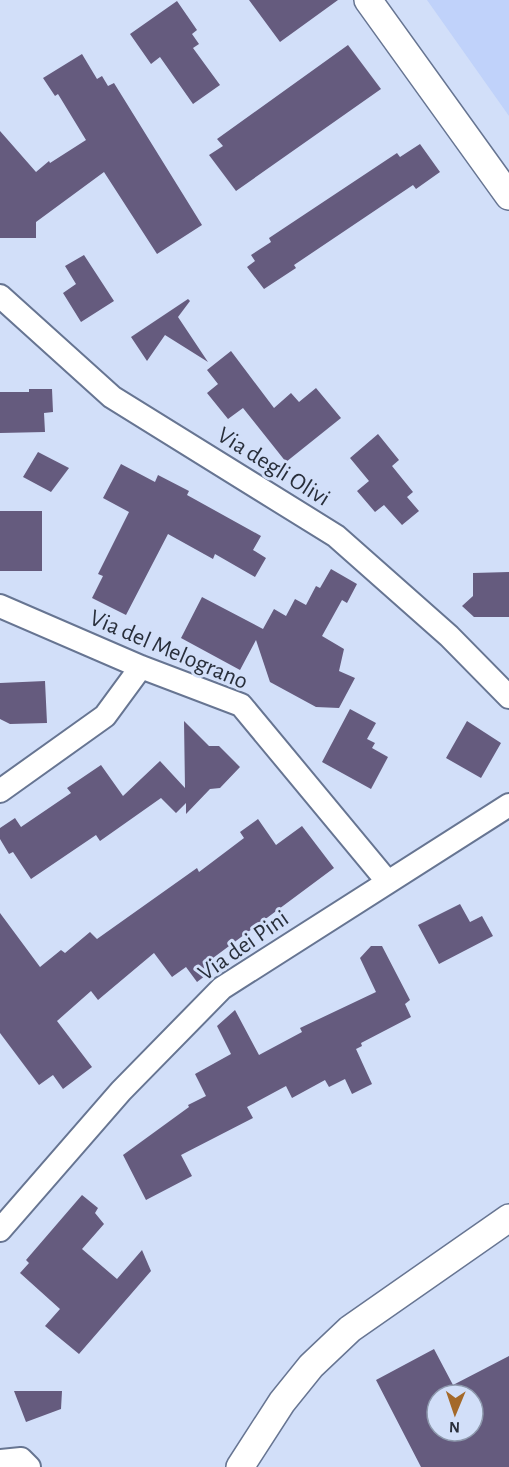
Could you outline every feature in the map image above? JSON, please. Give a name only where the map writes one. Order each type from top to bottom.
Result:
[{"type":"street","points":[[368,0],[509,196]]},
{"type":"street","name":"Via degli Olivi","points":[[0,296],[111,397],[336,536],[449,636],[509,697]]},
{"type":"street","name":"Via del Melograno","points":[[0,606],[141,667],[241,705],[387,881]]},
{"type":"street","points":[[0,791],[105,716],[141,667]]},
{"type":"street","name":"Via dei Pini","points":[[0,1230],[121,1091],[222,988],[509,805]]},
{"type":"street","points":[[240,1467],[282,1402],[311,1366],[350,1329],[509,1218]]},
{"type":"street","points":[[0,1461],[21,1459],[30,1467]]},
{"type":"shaded area","points":[[427,0],[509,0],[509,116]]},
{"type":"building","points":[[249,0],[338,0],[280,42]]},
{"type":"building","points":[[177,1],[197,30],[192,34],[199,44],[193,48],[220,85],[193,104],[160,57],[151,64],[130,34]]},
{"type":"building","points":[[348,45],[381,89],[236,191],[209,155],[223,146],[217,139]]},
{"type":"building","points":[[82,54],[97,79],[102,76],[108,86],[114,83],[202,225],[157,254],[104,172],[36,222],[36,238],[0,238],[0,131],[36,172],[49,161],[50,163],[86,140],[58,94],[55,96],[43,78]]},
{"type":"building","points":[[420,144],[440,172],[416,189],[413,185],[294,265],[296,268],[264,289],[247,267],[255,261],[251,255],[271,242],[269,238],[397,153],[400,157]]},
{"type":"building","points":[[84,255],[114,301],[81,322],[63,293],[76,284],[65,266]]},
{"type":"building","points":[[188,299],[190,301],[178,317],[208,362],[165,335],[147,361],[131,337]]},
{"type":"building","points":[[231,351],[274,408],[291,393],[299,402],[316,388],[341,418],[286,462],[243,408],[228,419],[207,393],[218,384],[207,370]]},
{"type":"building","points":[[29,389],[52,389],[53,412],[44,413],[45,432],[0,433],[0,392],[29,392]]},
{"type":"building","points":[[378,434],[399,460],[392,466],[413,492],[407,497],[419,511],[402,525],[384,505],[375,512],[357,491],[369,481],[350,458]]},
{"type":"building","points":[[38,452],[69,468],[51,492],[23,477]]},
{"type":"building","points":[[121,464],[155,482],[158,475],[189,491],[187,495],[261,536],[253,550],[266,558],[255,577],[215,554],[213,559],[168,534],[126,615],[92,598],[103,576],[98,574],[129,512],[103,498]]},
{"type":"building","points":[[0,511],[42,511],[42,571],[0,571]]},
{"type":"building","points":[[331,569],[357,584],[347,603],[342,600],[322,636],[344,649],[339,671],[355,678],[339,708],[316,707],[270,682],[256,640],[240,670],[181,638],[202,597],[263,629],[274,609],[286,616],[295,599],[306,605],[316,586],[320,588]]},
{"type":"building","points":[[509,572],[509,617],[474,617],[462,606],[473,596],[473,573]]},
{"type":"building","points":[[45,681],[47,723],[10,724],[0,719],[0,683]]},
{"type":"building","points":[[350,709],[376,723],[367,739],[375,743],[372,748],[388,757],[371,789],[322,762]]},
{"type":"building","points":[[184,721],[209,746],[219,746],[240,767],[220,788],[210,789],[186,814],[186,803],[176,813],[161,798],[100,841],[96,835],[31,879],[13,852],[9,854],[0,839],[0,828],[15,818],[21,827],[71,793],[67,788],[101,765],[123,796],[160,761],[185,788]]},
{"type":"building","points":[[467,721],[501,743],[481,778],[446,758]]},
{"type":"building","points":[[258,819],[276,845],[302,826],[334,868],[213,958],[210,963],[214,969],[197,982],[186,967],[172,977],[154,953],[98,1000],[91,991],[57,1021],[92,1067],[63,1089],[53,1075],[39,1085],[0,1033],[0,913],[40,967],[61,950],[65,953],[90,932],[97,939],[197,868],[199,872],[244,838],[240,832]]},
{"type":"building","points":[[460,904],[470,922],[482,916],[493,936],[439,964],[418,925]]},
{"type":"building","points":[[371,946],[382,946],[410,1000],[405,1004],[411,1017],[361,1043],[362,1046],[356,1049],[372,1084],[352,1094],[345,1079],[329,1087],[325,1080],[292,1098],[286,1086],[247,1107],[253,1118],[181,1155],[192,1176],[146,1200],[123,1155],[189,1107],[188,1105],[206,1096],[195,1074],[231,1054],[217,1026],[235,1010],[259,1055],[302,1032],[300,1028],[376,992],[360,958]]},
{"type":"building","points":[[82,1195],[98,1208],[95,1213],[104,1224],[82,1249],[117,1279],[142,1250],[151,1271],[79,1354],[45,1326],[60,1309],[20,1273],[29,1263],[26,1260]]},
{"type":"building","points":[[434,1349],[452,1383],[425,1383],[425,1443],[485,1443],[485,1383],[457,1383],[509,1356],[509,1467],[421,1467],[376,1380]]},
{"type":"building","points":[[14,1391],[62,1391],[61,1409],[26,1422]]}]
